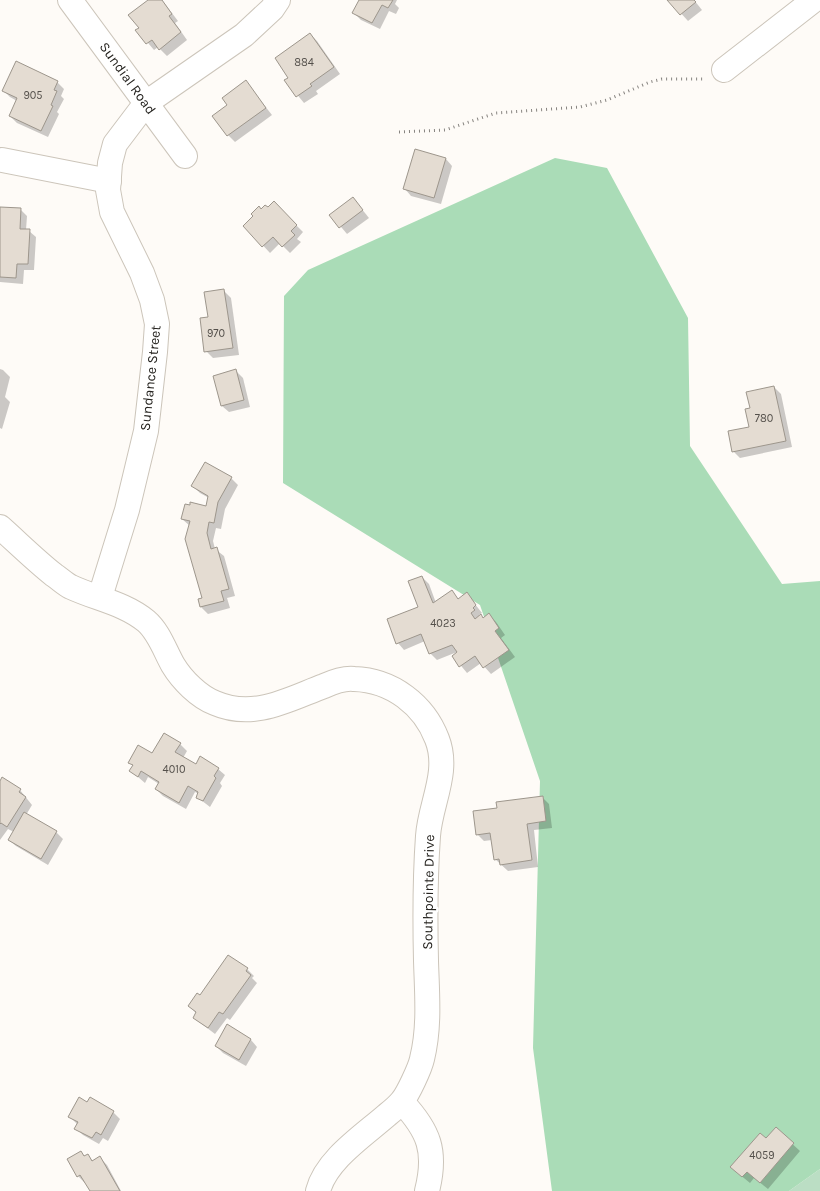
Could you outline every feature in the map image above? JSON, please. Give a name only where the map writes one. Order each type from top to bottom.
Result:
[{"type":"street","name":"Sundial Road","points":[[70,0],[185,156]]},
{"type":"street","name":"Sundance Street","points":[[100,597],[127,510],[146,431],[157,324],[152,300],[142,273],[112,212],[108,190],[110,163],[115,144],[146,103],[244,35],[272,9],[278,0]]},
{"type":"street","points":[[724,70],[814,0]]},
{"type":"street","points":[[2,160],[109,181]]},
{"type":"street","name":"Southpointe Drive","points":[[0,527],[41,565],[69,586],[129,608],[149,624],[163,644],[174,666],[192,687],[215,703],[244,710],[276,706],[329,684],[352,678],[384,684],[410,699],[430,724],[438,739],[441,755],[439,788],[428,832],[425,900],[428,1021],[422,1061],[402,1102],[332,1164],[321,1180],[318,1191]]},
{"type":"street","points":[[402,1102],[417,1118],[428,1138],[432,1161],[427,1191]]},
{"type":"path","points":[[399,132],[444,130],[496,113],[580,107],[607,100],[650,82],[662,79],[705,79],[724,70]]},
{"type":"green space","points":[[555,158],[607,168],[688,318],[690,446],[782,584],[820,581],[820,1169],[789,1191],[552,1191],[533,1048],[540,781],[480,605],[283,483],[284,296],[308,270]]},
{"type":"green space","points":[[820,1169],[820,1191],[789,1191]]},
{"type":"building","points":[[148,0],[162,0],[172,14],[169,16],[181,32],[159,50],[152,40],[146,44],[135,30],[139,28],[128,15]]},
{"type":"building","points":[[359,0],[393,0],[388,8],[382,5],[372,23],[352,13]]},
{"type":"building","points":[[667,0],[694,0],[696,2],[680,15]]},
{"type":"building","points":[[310,33],[334,67],[310,84],[312,86],[296,97],[284,80],[288,78],[275,58]]},
{"type":"building","points":[[16,61],[58,81],[54,90],[57,91],[51,105],[53,106],[41,131],[9,116],[17,98],[2,91]]},
{"type":"building","points":[[246,80],[266,108],[227,136],[212,116],[227,105],[222,98]]},
{"type":"building","points":[[415,149],[446,158],[434,198],[403,189]]},
{"type":"building","points":[[353,197],[363,210],[339,228],[329,215]]},
{"type":"building","points":[[274,201],[297,225],[291,231],[295,235],[282,247],[273,237],[262,247],[243,226],[253,216],[251,214],[259,206],[261,209],[265,205],[268,207]]},
{"type":"building","points":[[0,207],[21,208],[20,229],[30,229],[28,264],[17,264],[16,278],[0,277]]},
{"type":"building","points":[[224,289],[233,348],[204,352],[200,318],[208,317],[204,292]]},
{"type":"building","points":[[236,369],[244,400],[221,406],[213,376]]},
{"type":"building","points":[[774,386],[786,441],[732,452],[728,431],[749,427],[745,409],[750,408],[746,392]]},
{"type":"building","points":[[205,462],[232,477],[218,502],[214,523],[209,522],[207,533],[211,549],[217,547],[229,589],[221,591],[224,601],[200,607],[198,599],[202,598],[185,539],[190,521],[181,519],[185,504],[190,505],[190,502],[206,506],[208,496],[191,486]]},
{"type":"building","points":[[422,576],[433,603],[452,590],[458,599],[467,592],[476,605],[473,608],[475,610],[471,613],[475,619],[481,614],[483,618],[489,613],[499,628],[495,631],[509,650],[483,668],[475,656],[459,667],[452,656],[457,652],[452,645],[429,654],[421,634],[396,644],[387,619],[418,607],[408,581]]},
{"type":"building","points":[[164,733],[181,743],[175,752],[196,764],[200,756],[219,768],[214,776],[216,778],[203,801],[196,798],[198,792],[188,786],[179,803],[155,789],[159,782],[141,771],[138,777],[129,771],[133,765],[128,763],[138,745],[152,753]]},
{"type":"building","points":[[2,777],[21,789],[19,792],[26,797],[7,827],[0,824],[0,781]]},
{"type":"building","points":[[543,796],[546,821],[527,824],[532,860],[500,865],[499,859],[494,860],[490,833],[476,835],[473,811],[497,808],[496,802]]},
{"type":"building","points":[[24,812],[57,831],[41,859],[8,840]]},
{"type":"building","points":[[228,955],[248,968],[246,971],[251,975],[223,1014],[219,1012],[208,1028],[193,1018],[196,1012],[188,1006],[197,993],[200,995]]},
{"type":"building","points":[[227,1024],[251,1039],[239,1060],[215,1046]]},
{"type":"building","points":[[79,1097],[87,1102],[90,1097],[114,1111],[101,1135],[96,1132],[92,1138],[74,1129],[78,1122],[68,1117]]},
{"type":"building","points":[[776,1127],[794,1143],[760,1183],[747,1172],[742,1177],[730,1167],[760,1133],[766,1138]]},
{"type":"building","points":[[81,1151],[84,1156],[88,1154],[92,1161],[100,1156],[120,1191],[90,1191],[80,1175],[77,1177],[67,1159]]}]
